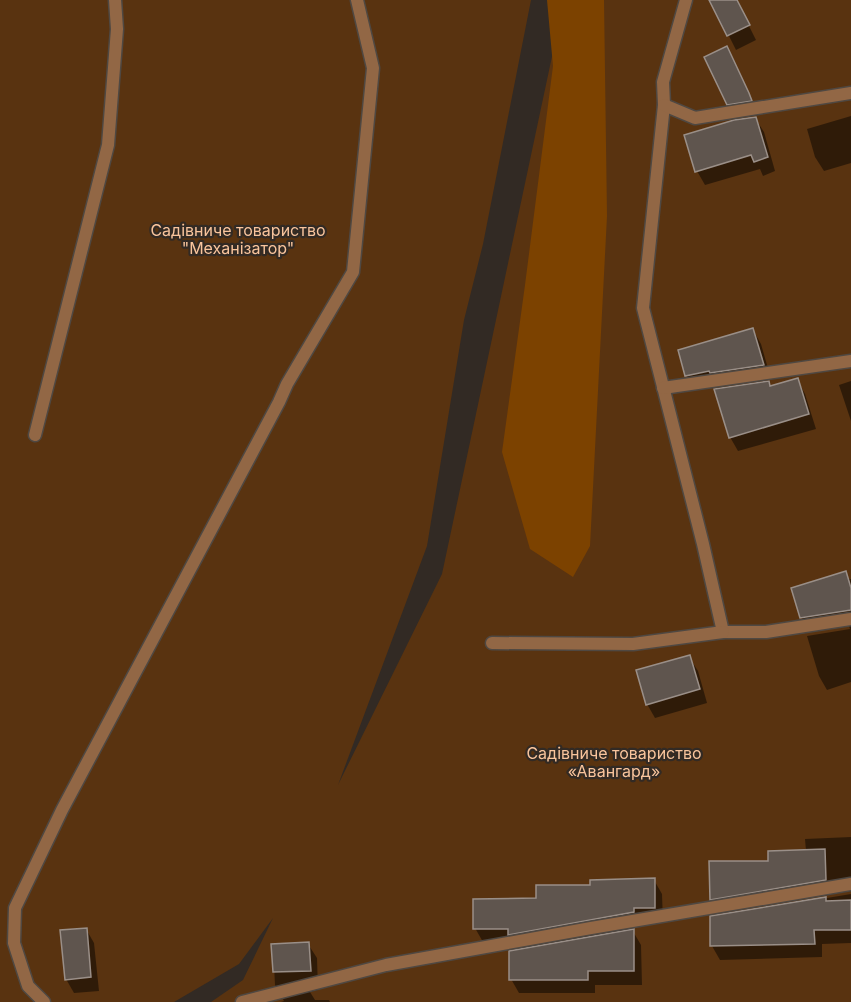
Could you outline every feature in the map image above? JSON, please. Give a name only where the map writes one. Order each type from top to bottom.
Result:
[{"type":"street","points":[[35,435],[108,145],[117,29],[115,0]]},
{"type":"street","points":[[44,1002],[28,986],[14,942],[15,908],[62,810],[287,384],[353,272],[373,68],[357,0]]},
{"type":"street","points":[[686,0],[663,82],[664,105],[643,308],[723,632]]},
{"type":"street","points":[[664,105],[695,117],[851,93]]},
{"type":"street","points":[[663,388],[851,361]]},
{"type":"street","points":[[492,643],[633,644],[723,632],[765,632],[851,619]]},
{"type":"street","points":[[242,1002],[386,965],[851,884]]},
{"type":"green space","points":[[0,0],[531,0],[483,244],[464,320],[427,546],[338,785],[442,574],[564,0],[851,0],[851,1002],[211,1002],[243,980],[273,918],[239,964],[174,1002],[0,1002]]},
{"type":"shaded area","points":[[547,0],[604,0],[607,216],[590,546],[573,577],[530,549],[502,452],[553,66]]},
{"type":"building","points":[[709,0],[737,0],[750,25],[727,36]]},
{"type":"building","points":[[727,46],[752,101],[727,105],[704,57]]},
{"type":"building","points":[[756,117],[768,157],[754,162],[751,155],[695,172],[684,135],[734,120]]},
{"type":"building","points":[[753,328],[764,365],[685,376],[678,350]]},
{"type":"building","points":[[798,378],[809,414],[729,438],[714,389],[769,381],[770,386]]},
{"type":"building","points":[[846,571],[851,588],[851,610],[800,618],[791,588]]},
{"type":"building","points":[[690,655],[700,689],[646,705],[636,670]]},
{"type":"building","points":[[825,849],[826,880],[710,900],[709,861],[768,861],[768,851]]},
{"type":"building","points":[[655,878],[655,908],[634,908],[634,912],[508,935],[508,929],[473,929],[473,899],[536,898],[536,885],[590,885],[590,880]]},
{"type":"building","points":[[826,897],[826,901],[851,900],[851,930],[814,930],[815,944],[710,946],[710,916]]},
{"type":"building","points":[[87,928],[91,977],[65,980],[60,930]]},
{"type":"building","points":[[634,929],[634,971],[588,971],[588,980],[509,980],[509,951]]},
{"type":"building","points":[[309,942],[311,971],[273,972],[271,944]]},
{"type":"park label","name":"Садівниче товариство \"Механізатор\"","points":[[238,239]]},
{"type":"park label","name":"Садівниче товариство «Авангард»","points":[[614,762]]}]
